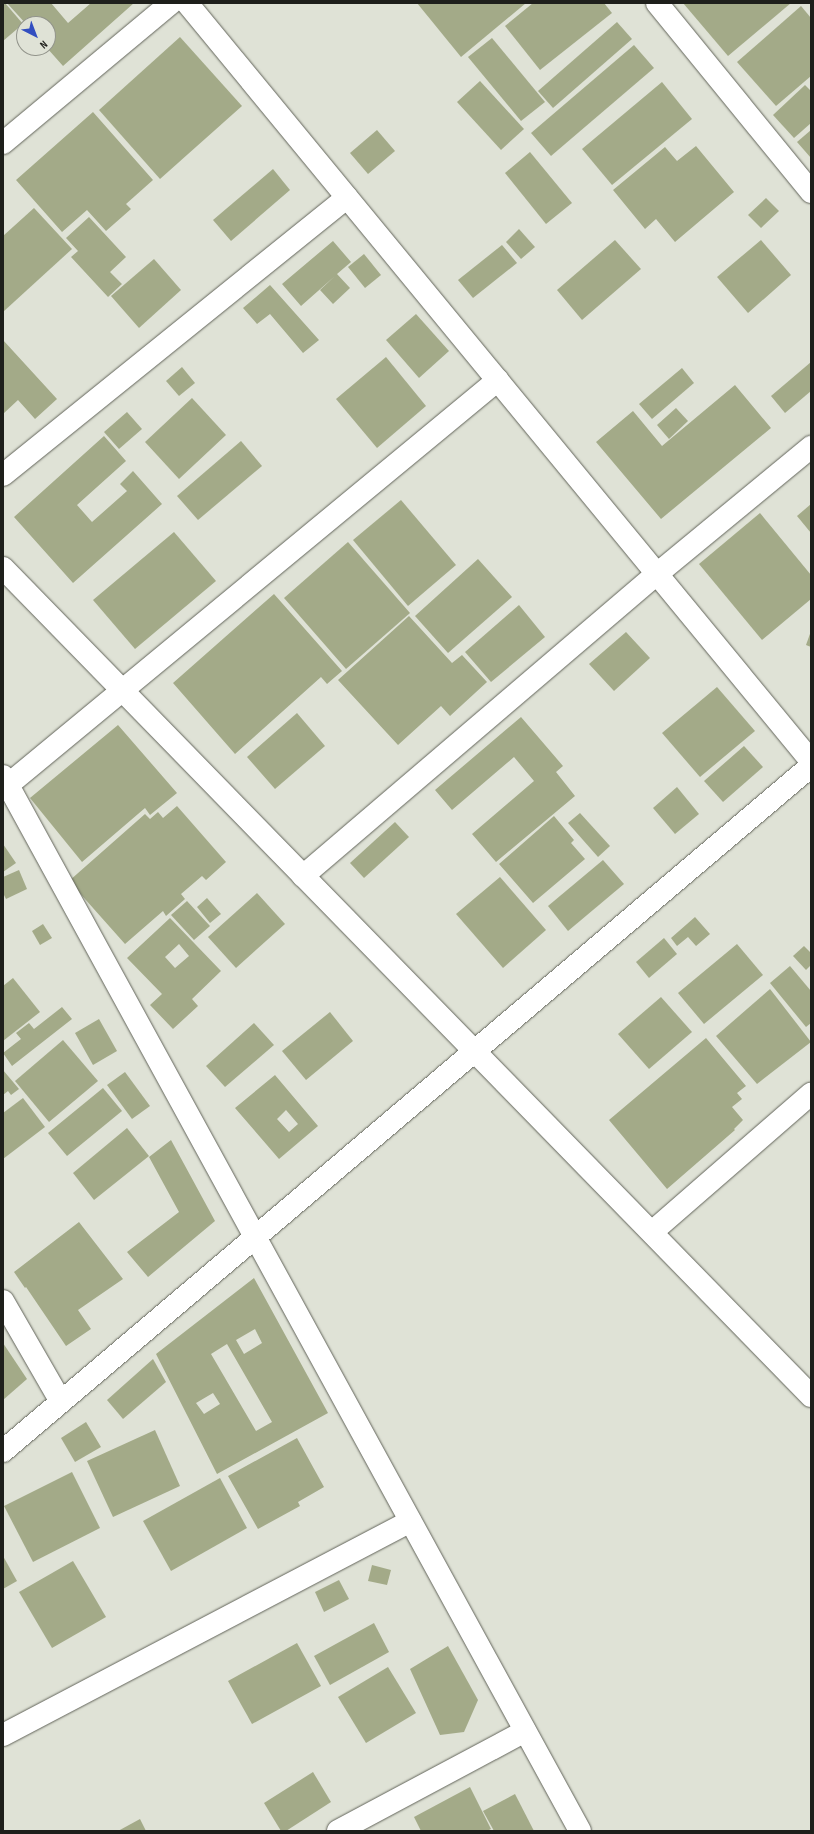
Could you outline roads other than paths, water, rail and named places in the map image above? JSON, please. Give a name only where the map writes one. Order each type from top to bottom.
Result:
[{"type":"street","points":[[3,143],[171,3]]},
{"type":"street","points":[[188,3],[811,761]]},
{"type":"street","points":[[657,3],[811,192]]},
{"type":"street","points":[[3,475],[347,197]]},
{"type":"street","points":[[498,380],[123,690],[5,784],[256,1237],[580,1831]]},
{"type":"street","points":[[303,876],[657,574],[811,446]]},
{"type":"street","points":[[3,568],[811,1396]]},
{"type":"street","points":[[3,1451],[811,766]]},
{"type":"street","points":[[652,1232],[811,1094]]},
{"type":"street","points":[[3,1301],[61,1402]]},
{"type":"street","points":[[3,1735],[410,1521]]},
{"type":"street","points":[[338,1831],[525,1731]]}]
